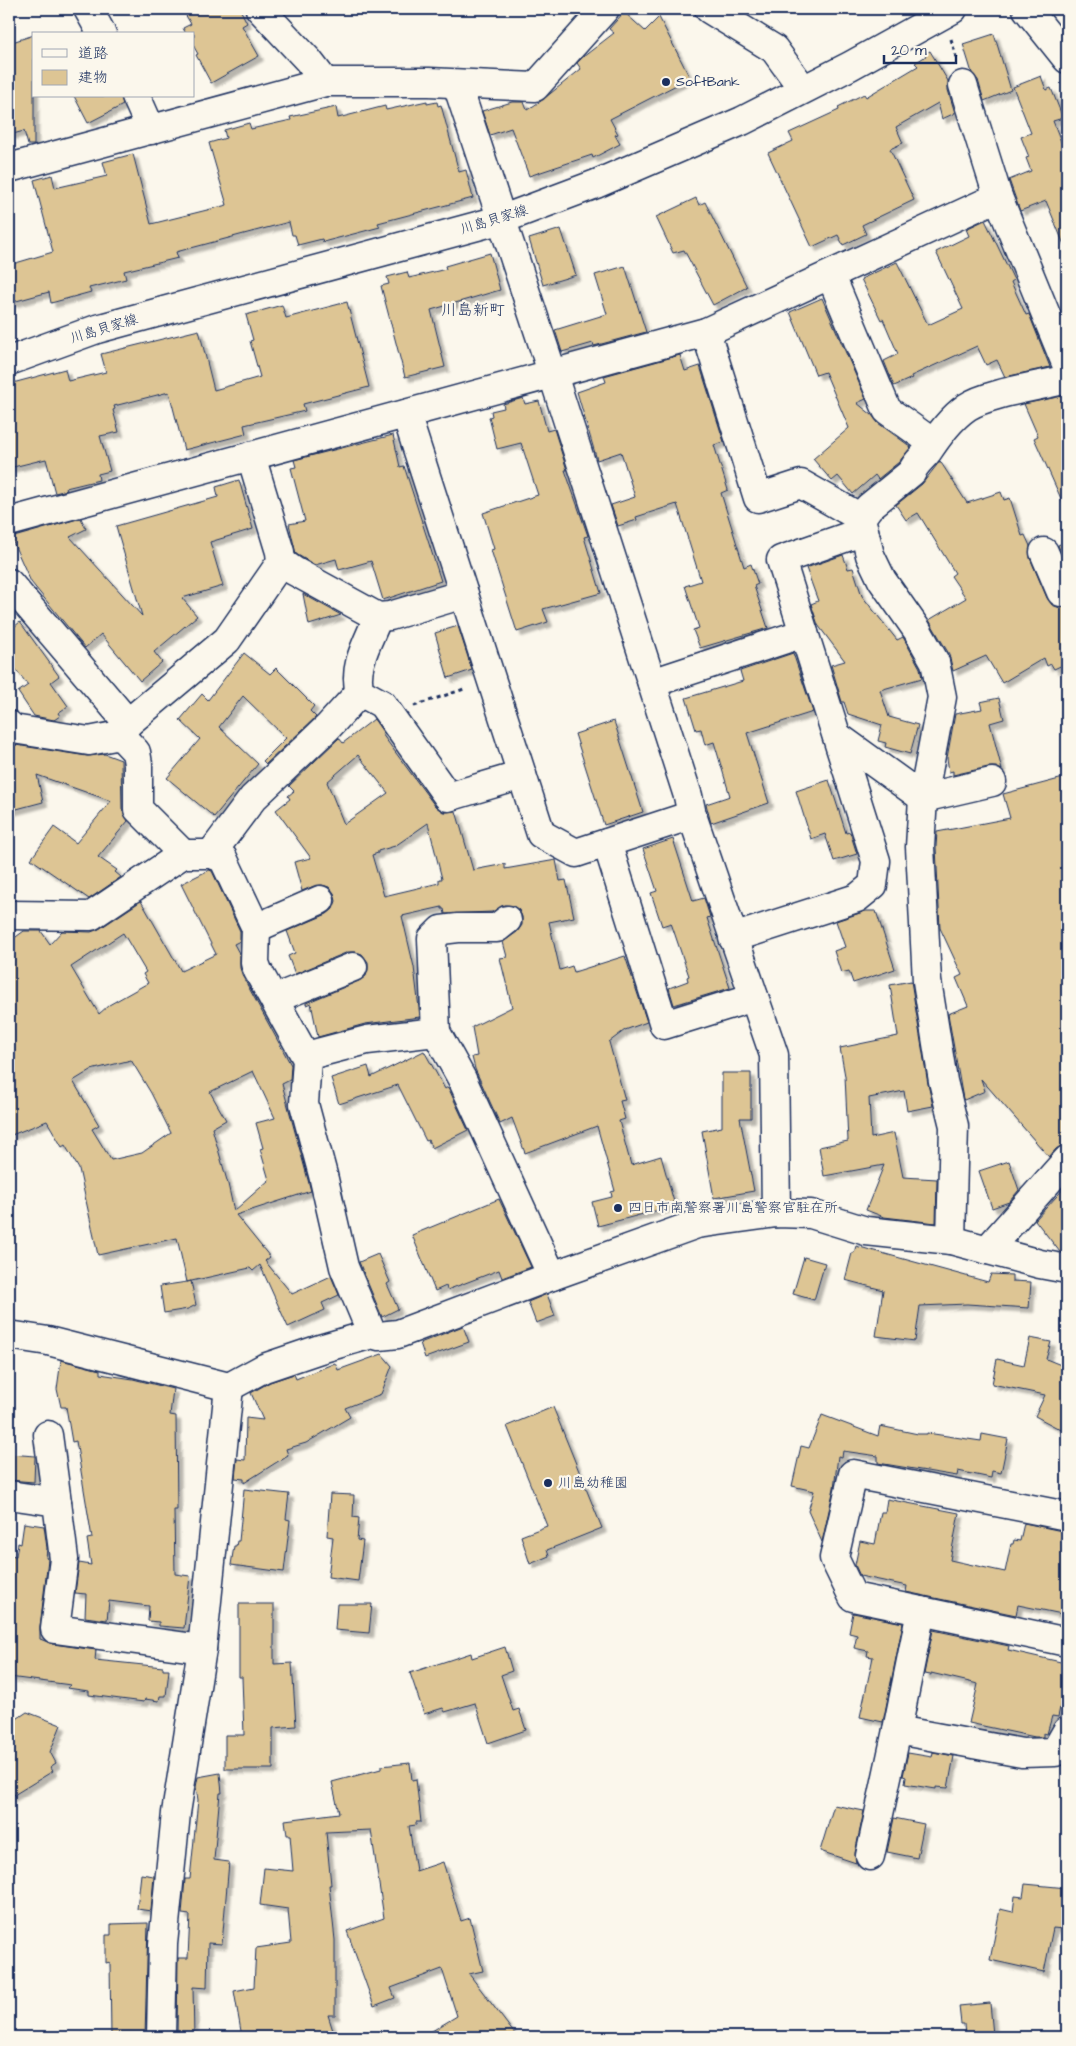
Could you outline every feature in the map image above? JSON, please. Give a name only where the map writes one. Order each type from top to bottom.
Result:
[{"type":"street","points":[[88,9],[101,32]]},
{"type":"street","points":[[260,9],[308,60],[325,82]]},
{"type":"street","points":[[9,168],[325,82],[429,82],[535,87],[606,9]]},
{"type":"street","points":[[708,9],[774,49],[803,90]]},
{"type":"street","name":"川島貝家線","points":[[9,361],[97,329],[502,219],[596,184],[715,133],[803,90],[952,9]]},
{"type":"street","points":[[1027,9],[1067,59]]},
{"type":"street","points":[[457,84],[553,375],[652,683],[692,815],[774,1055],[776,1213]]},
{"type":"street","points":[[963,85],[998,197],[1067,366]]},
{"type":"street","points":[[137,98],[151,130]]},
{"type":"street","points":[[9,522],[706,332],[831,276],[998,197]]},
{"type":"street","points":[[831,276],[887,410],[933,443]]},
{"type":"street","points":[[706,332],[758,498],[801,484],[863,524]]},
{"type":"street","points":[[951,1240],[954,1126],[943,1081],[926,980],[920,847],[922,798],[942,697],[938,675],[927,646],[882,580],[870,555],[863,524],[869,507],[912,472],[914,466],[924,457],[952,419],[976,402],[1067,379]]},
{"type":"street","points":[[406,414],[541,834],[576,853],[692,815]]},
{"type":"street","points":[[9,725],[13,729],[89,742],[124,729],[227,640],[281,562],[280,552],[251,456]]},
{"type":"street","points":[[733,938],[857,898],[873,885],[876,861],[781,560],[863,524]]},
{"type":"street","points":[[1044,552],[1060,592],[1067,589]]},
{"type":"street","points":[[281,562],[294,572],[378,617],[390,616],[464,594]]},
{"type":"street","points":[[14,598],[124,729],[136,752],[138,764],[138,809],[183,854]]},
{"type":"street","points":[[378,617],[360,660],[356,681],[360,692],[382,704],[448,797],[522,775]]},
{"type":"street","points":[[652,683],[804,634]]},
{"type":"street","points":[[212,854],[253,798],[328,727],[360,692]]},
{"type":"street","points":[[837,736],[922,798],[992,782]]},
{"type":"street","points":[[607,843],[664,1026],[754,997]]},
{"type":"street","points":[[9,915],[91,916],[183,854],[212,854],[223,858],[256,928],[255,963],[258,972],[306,1056],[304,1104],[326,1184],[344,1267],[372,1334]]},
{"type":"street","points":[[256,928],[320,900]]},
{"type":"street","points":[[507,920],[497,928],[441,930],[432,939],[436,1032],[462,1079],[552,1276]]},
{"type":"street","points":[[274,999],[353,967]]},
{"type":"street","points":[[306,1056],[368,1040],[436,1032]]},
{"type":"street","points":[[987,1250],[1067,1160]]},
{"type":"street","points":[[9,1334],[48,1341],[229,1387],[264,1368],[372,1334],[379,1336],[398,1334],[697,1224],[776,1213],[810,1214],[866,1231],[951,1240],[1040,1264],[1067,1269]]},
{"type":"street","points":[[161,2037],[163,1944],[176,1813],[202,1649],[229,1387]]},
{"type":"street","points":[[48,1435],[64,1558],[55,1629],[202,1649]]},
{"type":"street","points":[[1067,1516],[853,1474],[834,1558],[853,1597],[1067,1642]]},
{"type":"street","points":[[9,1495],[57,1502]]},
{"type":"street","points":[[870,1856],[921,1611]]},
{"type":"street","points":[[897,1730],[1022,1753],[1054,1752],[1067,1731]]},
{"type":"path","points":[[390,715],[491,679]]},
{"type":"building","points":[[182,9],[240,9],[247,23],[242,26],[259,56],[211,83],[196,55],[198,54],[195,49],[195,32],[185,32],[183,28],[191,24]]},
{"type":"building","points":[[624,12],[645,31],[659,17],[690,78],[610,119],[618,134],[615,135],[620,144],[593,158],[592,155],[529,176],[511,128],[490,135],[482,111],[512,102],[524,102],[527,110],[541,101],[581,69],[577,63],[614,33],[609,29]]},
{"type":"building","points":[[994,34],[1011,90],[984,101],[978,80],[972,73],[963,44]]},
{"type":"building","points":[[32,36],[34,145],[28,145],[24,131],[9,135],[9,43]]},
{"type":"building","points":[[930,51],[948,81],[948,90],[955,113],[942,119],[938,103],[896,127],[903,143],[890,149],[914,200],[862,225],[866,234],[843,245],[838,235],[812,247],[768,153],[793,141],[789,133],[839,110],[838,107],[864,94],[866,97],[918,66],[915,63],[926,56],[925,53]]},
{"type":"building","points":[[1041,76],[1046,90],[1051,88],[1063,118],[1053,121],[1067,157],[1067,252],[1046,201],[1020,211],[1009,180],[1031,171],[1026,158],[1029,157],[1021,137],[1031,133],[1013,87]]},
{"type":"building","points":[[75,98],[121,98],[123,105],[88,123]]},
{"type":"building","points":[[427,101],[427,104],[437,102],[438,106],[441,105],[459,172],[466,170],[473,198],[378,223],[380,227],[323,242],[322,239],[298,245],[295,235],[292,235],[289,222],[176,252],[178,258],[124,271],[126,279],[89,288],[91,292],[51,303],[49,292],[9,303],[9,265],[53,252],[34,180],[52,175],[55,188],[107,176],[103,162],[133,154],[151,224],[227,205],[209,143],[226,138],[224,130],[249,123],[251,129],[291,120],[290,117],[336,107],[338,118],[385,106],[386,110]]},
{"type":"building","points":[[696,198],[699,205],[705,202],[747,287],[713,305],[684,250],[673,253],[656,217]]},
{"type":"building","points":[[985,220],[1014,280],[1011,282],[1026,315],[1029,314],[1050,367],[1005,377],[997,360],[986,365],[977,346],[911,376],[912,378],[894,386],[884,361],[898,354],[883,319],[881,320],[861,279],[897,262],[928,325],[963,309],[936,252],[969,236],[966,229]]},
{"type":"building","points":[[561,229],[576,275],[543,285],[529,239]]},
{"type":"building","points":[[490,253],[500,290],[431,310],[445,367],[405,377],[381,286],[389,284],[387,277],[407,272],[409,278],[446,269],[445,266]]},
{"type":"building","points":[[625,266],[646,332],[594,346],[593,343],[562,352],[555,330],[607,314],[595,275]]},
{"type":"building","points":[[822,298],[866,399],[857,403],[872,415],[878,423],[911,447],[899,462],[878,479],[875,475],[853,494],[838,476],[832,481],[813,459],[849,428],[825,372],[816,375],[790,312]]},
{"type":"building","points":[[347,302],[369,387],[303,404],[305,411],[244,425],[246,434],[184,450],[169,392],[114,406],[115,409],[113,410],[119,432],[100,436],[110,471],[98,474],[99,480],[66,488],[67,490],[55,493],[46,459],[9,468],[9,384],[65,369],[68,381],[106,372],[101,354],[199,330],[214,390],[260,377],[250,341],[253,340],[246,315],[282,305],[286,318]]},
{"type":"building","points":[[680,355],[685,371],[700,366],[724,442],[714,445],[728,490],[721,493],[744,567],[751,564],[758,584],[754,586],[768,628],[700,648],[693,630],[699,628],[685,586],[701,581],[677,504],[636,517],[637,520],[618,526],[611,505],[635,497],[621,452],[597,460],[577,392],[606,382],[604,376]]},
{"type":"building","points":[[1062,396],[1067,409],[1067,512],[1034,438],[1038,436],[1024,404]]},
{"type":"building","points":[[523,398],[525,404],[539,401],[547,431],[554,429],[567,470],[565,470],[588,536],[584,537],[601,593],[543,609],[548,622],[517,632],[491,550],[494,549],[483,513],[538,495],[521,443],[497,449],[489,417],[492,416],[491,411],[504,408],[503,404]]},
{"type":"building","points":[[393,435],[400,467],[404,466],[441,581],[383,600],[371,561],[339,570],[336,559],[315,565],[296,554],[289,524],[305,521],[291,468],[296,467],[294,460]]},
{"type":"building","points":[[940,461],[967,503],[1001,492],[1004,500],[1010,498],[1022,536],[1025,535],[1030,546],[1030,558],[1047,598],[1052,605],[1060,608],[1067,606],[1067,663],[1054,669],[1051,664],[1047,666],[1044,658],[1002,683],[986,656],[953,671],[949,654],[929,620],[966,598],[951,576],[955,573],[918,513],[906,520],[896,505],[922,484]]},
{"type":"building","points":[[239,480],[253,529],[210,542],[223,586],[182,598],[197,616],[154,652],[162,662],[140,681],[101,634],[85,648],[31,582],[12,540],[15,539],[14,537],[81,518],[86,529],[70,537],[142,616],[116,526],[218,497],[216,487]]},
{"type":"building","points":[[1067,541],[1067,567],[1058,545]]},
{"type":"building","points":[[843,555],[848,569],[853,568],[862,596],[897,640],[903,637],[920,668],[922,678],[880,690],[889,717],[918,725],[910,754],[885,747],[886,743],[878,741],[882,725],[848,714],[844,702],[842,702],[831,665],[845,661],[818,625],[811,604],[818,601],[806,568]]},
{"type":"building","points":[[303,594],[341,615],[309,625]]},
{"type":"building","points":[[20,622],[59,676],[51,682],[68,706],[58,713],[60,716],[54,720],[34,716],[18,692],[28,685],[9,661],[9,631]]},
{"type":"building","points":[[458,626],[472,670],[448,678],[435,633]]},
{"type":"building","points":[[244,653],[270,674],[276,668],[314,706],[310,711],[316,717],[266,764],[263,761],[286,738],[243,696],[219,727],[258,764],[214,817],[167,778],[200,739],[180,720],[202,694],[208,700]]},
{"type":"building","points":[[793,653],[813,712],[747,733],[769,803],[711,823],[706,804],[730,796],[714,742],[705,745],[701,729],[696,730],[686,698],[743,681],[740,671]]},
{"type":"building","points":[[999,698],[1004,719],[990,723],[1002,770],[996,767],[988,767],[953,775],[953,771],[949,772],[947,758],[955,714],[982,709],[980,702]]},
{"type":"building","points":[[374,719],[383,732],[382,734],[435,806],[443,812],[456,811],[473,870],[505,864],[505,869],[556,860],[560,881],[566,880],[574,917],[549,922],[560,970],[572,966],[574,972],[625,956],[647,1022],[625,1030],[609,1042],[625,1100],[620,1101],[625,1119],[619,1121],[631,1165],[661,1156],[674,1202],[665,1205],[666,1208],[598,1226],[592,1202],[612,1197],[611,1192],[615,1191],[597,1126],[525,1153],[512,1118],[500,1124],[475,1069],[472,1057],[477,1056],[472,1027],[512,1007],[500,958],[507,957],[503,942],[517,932],[522,925],[522,917],[519,910],[513,906],[504,905],[492,912],[445,914],[442,907],[402,916],[414,967],[420,1017],[365,1024],[318,1037],[311,1003],[306,1005],[306,1003],[359,981],[366,976],[368,962],[362,954],[348,952],[295,974],[288,956],[295,953],[287,931],[327,914],[333,909],[336,901],[334,893],[329,887],[322,885],[314,886],[302,891],[294,862],[311,858],[276,810],[290,799],[288,796],[294,791],[289,786],[339,738],[343,743]],"holes":[[[358,755],[388,793],[344,824],[327,782]],[[428,823],[442,879],[439,879],[439,883],[384,896],[372,855],[378,853],[378,851],[395,846]]]},
{"type":"building","points":[[614,721],[643,812],[604,825],[575,734]]},
{"type":"building","points":[[9,744],[87,756],[105,754],[121,760],[122,809],[128,821],[98,857],[117,870],[115,872],[121,877],[89,899],[31,859],[54,827],[76,843],[111,801],[37,775],[43,802],[9,811]]},
{"type":"building","points":[[1067,777],[1067,1145],[1062,1145],[1056,1149],[1049,1157],[981,1079],[985,1091],[963,1099],[948,1014],[968,1006],[956,978],[962,975],[940,928],[936,847],[937,832],[1010,818],[1003,794]]},
{"type":"building","points":[[829,780],[846,833],[850,832],[857,854],[834,861],[825,834],[811,839],[796,791]]},
{"type":"building","points":[[673,839],[693,901],[704,898],[710,917],[707,918],[730,988],[674,1005],[669,988],[688,981],[687,977],[689,976],[671,923],[662,926],[651,893],[657,891],[643,849]]},
{"type":"building","points":[[209,870],[212,871],[240,931],[240,941],[234,944],[240,955],[240,968],[243,977],[291,1065],[290,1080],[282,1084],[311,1191],[236,1215],[270,1257],[265,1261],[292,1294],[331,1276],[339,1295],[322,1303],[325,1310],[288,1327],[260,1265],[253,1271],[250,1268],[191,1281],[196,1305],[188,1309],[164,1313],[160,1286],[187,1282],[177,1238],[98,1255],[79,1169],[65,1145],[62,1147],[47,1121],[9,1136],[9,942],[24,931],[41,931],[50,944],[62,931],[91,932],[99,929],[141,901],[181,971],[216,954],[181,884]],"holes":[[[123,933],[146,972],[143,974],[148,983],[109,1005],[99,1014],[71,967]],[[131,1060],[151,1093],[171,1133],[142,1153],[111,1160],[92,1129],[99,1125],[73,1081],[91,1070]],[[253,1071],[275,1118],[256,1123],[263,1148],[260,1149],[269,1180],[234,1211],[212,1128],[226,1120],[210,1092]]]},
{"type":"building","points":[[866,911],[876,911],[895,969],[853,983],[849,971],[841,973],[834,951],[845,947],[836,921]]},
{"type":"building","points":[[911,981],[933,1106],[907,1111],[904,1091],[869,1098],[871,1138],[894,1133],[903,1177],[937,1179],[936,1223],[884,1217],[866,1210],[884,1165],[824,1176],[819,1147],[848,1141],[845,1076],[840,1048],[898,1036],[890,985]]},
{"type":"building","points":[[424,1051],[445,1089],[448,1087],[468,1130],[432,1148],[428,1140],[426,1141],[398,1085],[339,1104],[331,1078],[368,1066],[371,1077]]},
{"type":"building","points":[[722,1073],[751,1073],[751,1118],[740,1118],[754,1191],[714,1198],[702,1131],[722,1127]]},
{"type":"building","points":[[1009,1161],[1019,1190],[1009,1202],[992,1208],[979,1171]]},
{"type":"building","points":[[1067,1185],[1067,1253],[1060,1252],[1035,1220]]},
{"type":"building","points":[[499,1199],[531,1267],[502,1278],[499,1270],[447,1290],[446,1286],[435,1291],[412,1235]]},
{"type":"building","points":[[856,1246],[988,1282],[991,1274],[1012,1275],[1012,1281],[1031,1282],[1029,1308],[967,1304],[920,1306],[915,1341],[876,1336],[883,1290],[845,1280],[852,1253],[854,1253]]},
{"type":"building","points":[[378,1254],[390,1282],[387,1284],[398,1309],[382,1317],[359,1262]]},
{"type":"building","points":[[804,1257],[825,1263],[814,1300],[793,1294]]},
{"type":"building","points":[[547,1294],[555,1316],[536,1323],[528,1302]]},
{"type":"building","points":[[463,1326],[469,1342],[425,1358],[420,1343]]},
{"type":"building","points":[[1030,1338],[1051,1342],[1046,1359],[1061,1365],[1067,1351],[1067,1433],[1035,1416],[1045,1395],[992,1384],[997,1359],[1024,1365]]},
{"type":"building","points":[[382,1354],[392,1366],[381,1394],[345,1408],[350,1417],[306,1443],[286,1449],[288,1455],[244,1483],[244,1479],[235,1478],[237,1459],[245,1460],[246,1418],[263,1420],[251,1393],[270,1382],[294,1374],[296,1379],[335,1363],[338,1370]]},
{"type":"building","points":[[61,1360],[100,1370],[100,1374],[133,1379],[173,1389],[170,1415],[176,1416],[177,1510],[174,1510],[175,1574],[190,1576],[184,1628],[159,1626],[159,1622],[148,1621],[149,1606],[109,1601],[107,1620],[85,1617],[86,1594],[75,1593],[79,1563],[91,1565],[87,1539],[92,1538],[76,1441],[72,1442],[66,1407],[61,1407],[57,1389]]},
{"type":"building","points":[[553,1407],[602,1528],[547,1550],[549,1556],[530,1564],[521,1536],[547,1526],[507,1426]]},
{"type":"building","points":[[822,1415],[878,1436],[880,1426],[918,1434],[927,1433],[981,1441],[982,1434],[1008,1439],[1001,1473],[992,1471],[991,1478],[958,1471],[957,1476],[878,1463],[878,1456],[843,1451],[842,1457],[838,1456],[834,1488],[822,1542],[808,1511],[814,1491],[792,1486],[801,1446],[809,1448]]},
{"type":"building","points":[[9,1454],[35,1456],[34,1482],[9,1480]]},
{"type":"building","points":[[244,1489],[289,1494],[286,1519],[290,1520],[284,1572],[231,1565],[234,1546],[239,1541]]},
{"type":"building","points":[[330,1494],[354,1495],[353,1517],[359,1518],[357,1540],[363,1541],[358,1581],[328,1577],[333,1537],[327,1536]]},
{"type":"building","points":[[887,1499],[959,1513],[950,1560],[1005,1572],[1011,1544],[1013,1544],[1014,1540],[1020,1541],[1024,1523],[1062,1531],[1061,1541],[1067,1542],[1067,1615],[1018,1605],[1016,1615],[906,1592],[907,1586],[860,1576],[855,1565],[860,1541],[875,1544],[881,1512],[885,1512]]},
{"type":"building","points":[[24,1523],[44,1526],[47,1548],[46,1558],[48,1559],[40,1639],[53,1644],[96,1650],[95,1660],[163,1667],[163,1670],[169,1670],[166,1696],[160,1696],[159,1701],[145,1699],[144,1702],[89,1695],[89,1691],[67,1688],[71,1685],[9,1677],[9,1555],[16,1556],[18,1543],[21,1544]]},
{"type":"building","points":[[239,1604],[274,1604],[274,1664],[292,1663],[296,1726],[273,1728],[273,1769],[225,1769],[225,1735],[244,1735],[242,1677],[239,1677]]},
{"type":"building","points":[[337,1604],[372,1604],[369,1633],[335,1630]]},
{"type":"building","points":[[853,1613],[903,1623],[883,1722],[860,1717],[873,1657],[867,1656],[868,1651],[854,1648],[857,1635],[849,1633]]},
{"type":"building","points":[[933,1630],[1009,1646],[1008,1650],[1065,1663],[1062,1678],[1066,1679],[1058,1717],[1052,1716],[1047,1734],[1043,1733],[1043,1737],[1035,1737],[969,1723],[978,1684],[931,1673],[931,1675],[924,1674]]},
{"type":"building","points":[[505,1647],[512,1671],[501,1675],[513,1711],[519,1709],[526,1730],[488,1743],[475,1703],[445,1712],[443,1708],[424,1714],[410,1673],[471,1653],[472,1658]]},
{"type":"building","points":[[27,1712],[61,1725],[50,1752],[56,1763],[50,1767],[53,1771],[9,1798],[9,1724]]},
{"type":"building","points":[[933,1752],[954,1756],[948,1788],[936,1787],[936,1789],[905,1784],[906,1777],[903,1776],[908,1753],[932,1757]]},
{"type":"building","points":[[410,1763],[412,1780],[416,1779],[421,1822],[416,1822],[416,1825],[409,1826],[416,1871],[443,1862],[461,1921],[470,1918],[483,1971],[469,1974],[517,2037],[422,2037],[457,2016],[442,1969],[391,1988],[395,1998],[374,2006],[347,1931],[384,1918],[371,1830],[326,1832],[335,1940],[335,2015],[328,2015],[335,2037],[242,2037],[234,1991],[254,1987],[256,1948],[291,1943],[288,1909],[260,1905],[264,1868],[293,1871],[290,1835],[287,1835],[285,1820],[339,1813],[332,1782],[381,1769],[381,1766]]},
{"type":"building","points":[[220,1773],[222,1793],[220,1793],[214,1860],[229,1862],[222,1944],[208,1943],[207,1988],[193,1987],[194,2037],[177,2037],[178,1958],[188,1958],[190,1915],[182,1914],[185,1879],[190,1879],[198,1800],[196,1787],[198,1777]]},
{"type":"building","points":[[834,1805],[864,1811],[855,1853],[856,1863],[820,1851]]},
{"type":"building","points":[[894,1818],[924,1824],[917,1858],[887,1852]]},
{"type":"building","points":[[141,1874],[154,1876],[151,1911],[137,1909]]},
{"type":"building","points":[[1025,1884],[1067,1888],[1067,1925],[1063,1925],[1063,1929],[1053,1928],[1044,1972],[990,1960],[1000,1909],[1013,1912],[1015,1896],[1023,1897]]},
{"type":"building","points":[[148,1923],[145,2037],[111,2037],[110,1962],[106,1963],[106,1935],[111,1935],[111,1924]]},
{"type":"building","points":[[990,2003],[993,2035],[965,2037],[959,2006]]},
{"type":"place","name":"SoftBank","points":[[666,82]]},
{"type":"place","name":"四日市南警察署川島警察官駐在所","points":[[618,1208]]},
{"type":"place","name":"川島幼稚園","points":[[548,1483]]},
{"type":"district","name":"川島新町","points":[[473,310]]}]
